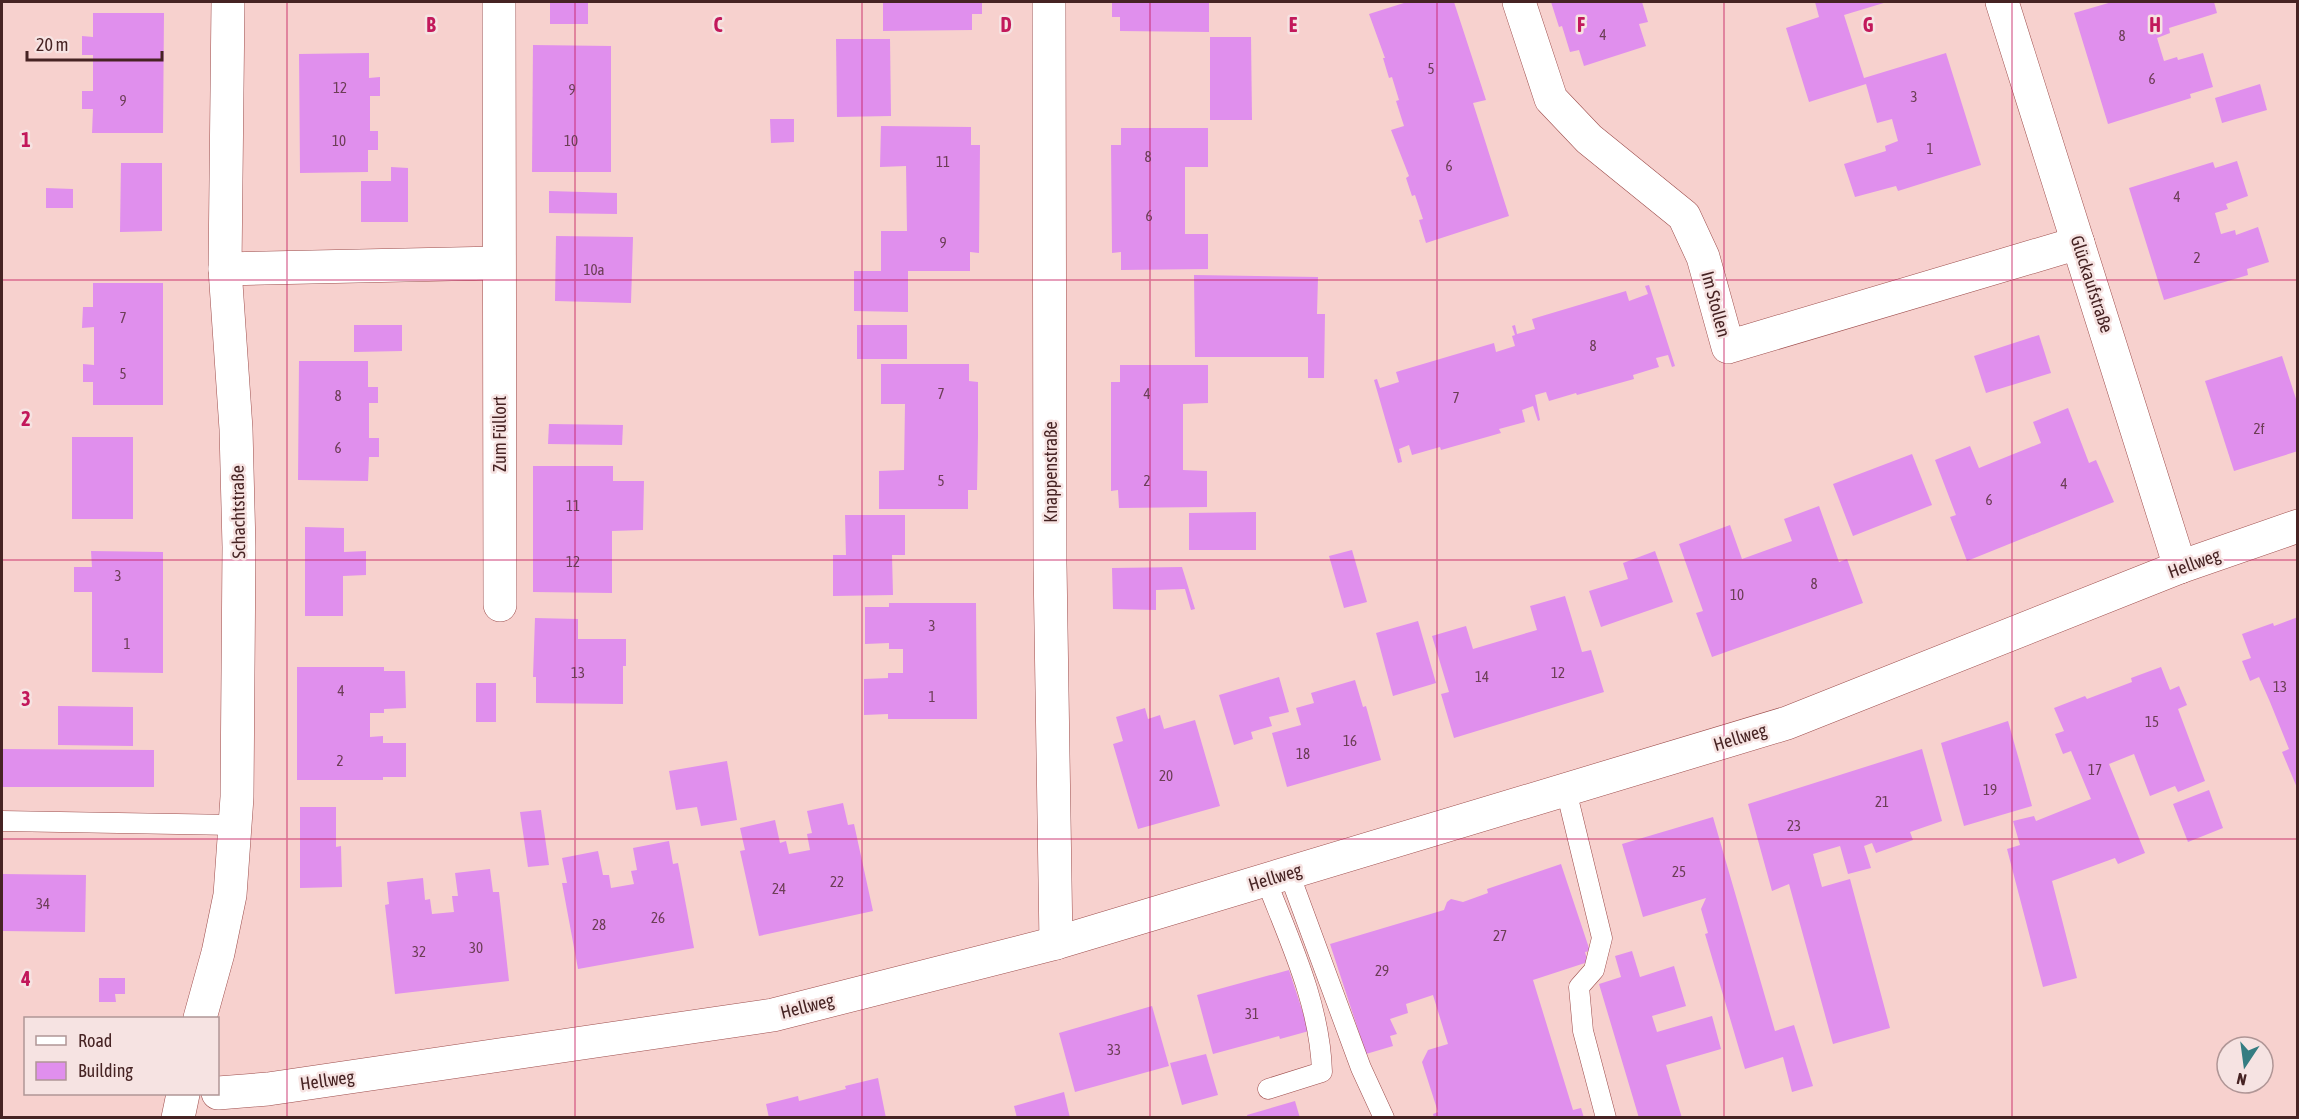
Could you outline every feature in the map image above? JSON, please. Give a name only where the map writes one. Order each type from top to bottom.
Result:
[{"type":"street","name":"Schachtstraße","points":[[200,1017],[218,953],[230,895],[236,825],[239,547],[236,429],[225,269],[228,2]]},
{"type":"street","name":"Zum Füllort","points":[[499,2],[500,605]]},
{"type":"street","name":"Knappenstraße","points":[[1049,2],[1050,564],[1056,943]]},
{"type":"street","name":"Im Stollen","points":[[1519,2],[1551,99],[1589,139],[1684,216],[1703,257],[1728,347],[2078,243]]},
{"type":"street","name":"Glückaufstraße","points":[[2002,2],[2098,300],[2180,567]]},
{"type":"street","points":[[225,269],[498,263]]},
{"type":"street","name":"Hellweg","points":[[219,1093],[268,1089],[773,1015],[1056,943],[1786,723],[2180,567],[2298,526]]},
{"type":"lane","points":[[1566,790],[1602,938],[1594,970],[1579,987],[1583,1030],[1606,1118]]},
{"type":"lane","points":[[2,821],[236,825]]},
{"type":"lane","points":[[1268,1089],[1322,1072],[1322,1046],[1311,996],[1278,876]]},
{"type":"lane","points":[[1278,876],[1320,962],[1361,1068],[1384,1118]]},
{"type":"building","points":[[550,2],[588,2],[588,24],[550,24]]},
{"type":"building","points":[[883,2],[982,2],[982,14],[972,14],[972,30],[883,31]]},
{"type":"building","points":[[1112,2],[1209,2],[1209,32],[1120,31],[1120,17],[1112,17]]},
{"type":"building","points":[[1407,2],[1454,2],[1486,100],[1473,103],[1509,216],[1426,243],[1419,220],[1423,219],[1415,195],[1412,196],[1406,178],[1409,176],[1391,130],[1404,126],[1396,101],[1399,100],[1392,77],[1389,78],[1383,58],[1385,58],[1369,14]]},
{"type":"building","points":[[1551,2],[1642,2],[1648,22],[1639,24],[1646,46],[1584,66],[1579,50],[1570,52]]},
{"type":"building","points":[[1815,2],[1887,2],[1844,15],[1864,78],[1946,53],[1981,165],[1898,191],[1896,186],[1855,197],[1844,164],[1886,151],[1885,146],[1898,141],[1892,119],[1877,123],[1866,84],[1809,102],[1786,28],[1819,17]]},
{"type":"building","points":[[2112,2],[2214,2],[2217,13],[2169,28],[2170,33],[2157,38],[2164,61],[2177,57],[2178,60],[2203,53],[2213,87],[2190,94],[2191,98],[2108,124],[2074,13]]},
{"type":"building","points":[[93,13],[164,13],[163,133],[92,133],[93,109],[82,109],[82,91],[93,91],[93,55],[82,55],[82,36],[93,37]]},
{"type":"building","points":[[1210,37],[1251,37],[1252,120],[1210,120]]},
{"type":"building","points":[[836,39],[890,39],[891,116],[837,117]]},
{"type":"building","points":[[533,45],[611,46],[611,172],[532,172]]},
{"type":"building","points":[[369,53],[369,78],[380,77],[380,96],[370,96],[370,131],[378,131],[378,150],[368,150],[368,172],[300,173],[299,54]]},
{"type":"building","points":[[2260,84],[2267,110],[2222,123],[2215,98]]},
{"type":"building","points":[[770,119],[794,119],[794,142],[771,143]]},
{"type":"building","points":[[881,126],[971,127],[971,145],[980,145],[979,253],[970,252],[970,271],[908,271],[908,312],[854,311],[854,271],[881,271],[881,231],[907,231],[906,166],[880,167]]},
{"type":"building","points":[[1121,128],[1208,128],[1208,167],[1185,167],[1185,234],[1208,234],[1208,269],[1121,270],[1121,252],[1112,253],[1111,145],[1121,145]]},
{"type":"building","points":[[2237,161],[2248,196],[2226,204],[2228,209],[2215,213],[2221,234],[2235,230],[2236,235],[2258,227],[2269,262],[2247,269],[2248,275],[2164,300],[2129,188],[2213,162],[2215,168]]},
{"type":"building","points":[[121,163],[162,163],[162,231],[120,232]]},
{"type":"building","points":[[391,167],[408,168],[408,222],[361,222],[361,181],[391,181]]},
{"type":"building","points":[[46,188],[73,189],[73,208],[46,208]]},
{"type":"building","points":[[549,191],[617,193],[617,214],[549,213]]},
{"type":"building","points":[[556,236],[633,237],[631,303],[555,301]]},
{"type":"building","points":[[1194,275],[1318,277],[1317,314],[1325,314],[1324,378],[1308,378],[1308,357],[1195,357]]},
{"type":"building","points":[[93,283],[163,283],[163,405],[93,405],[93,382],[83,382],[83,364],[94,365],[94,327],[82,328],[83,307],[93,307]]},
{"type":"building","points":[[1649,285],[1675,366],[1672,367],[1668,355],[1656,358],[1659,367],[1633,375],[1634,379],[1549,401],[1546,392],[1535,395],[1540,420],[1538,421],[1533,406],[1522,410],[1525,422],[1499,429],[1501,433],[1441,450],[1440,447],[1412,455],[1409,445],[1399,449],[1402,462],[1398,463],[1374,380],[1377,379],[1380,388],[1399,382],[1396,372],[1494,343],[1496,352],[1515,346],[1512,326],[1515,325],[1517,334],[1535,329],[1532,319],[1626,291],[1629,301],[1648,294],[1645,286]]},
{"type":"building","points":[[354,325],[402,325],[402,351],[354,352]]},
{"type":"building","points":[[857,325],[907,325],[907,359],[857,359]]},
{"type":"building","points":[[2039,335],[2051,373],[1986,393],[1974,356]]},
{"type":"building","points":[[2282,356],[2298,405],[2298,451],[2234,471],[2205,381]]},
{"type":"building","points":[[299,361],[368,361],[368,387],[378,387],[378,403],[369,403],[369,438],[379,438],[379,457],[369,457],[368,481],[298,480]]},
{"type":"building","points":[[881,364],[969,364],[969,381],[978,382],[978,436],[977,490],[968,490],[968,509],[879,509],[879,471],[904,470],[905,404],[881,404]]},
{"type":"building","points":[[1120,365],[1208,365],[1208,403],[1183,404],[1183,470],[1207,471],[1207,507],[1119,508],[1118,490],[1111,491],[1111,382],[1120,382]]},
{"type":"building","points":[[2068,408],[2089,463],[2096,460],[2114,502],[1967,561],[1950,517],[1956,515],[1935,460],[1970,446],[1979,468],[2041,443],[2033,422]]},
{"type":"building","points":[[549,424],[623,425],[622,445],[548,444]]},
{"type":"building","points":[[72,437],[133,437],[133,519],[72,519]]},
{"type":"building","points":[[1912,454],[1932,505],[1853,536],[1833,484]]},
{"type":"building","points":[[533,466],[613,466],[613,481],[644,481],[643,530],[612,531],[612,593],[533,592]]},
{"type":"building","points":[[1819,506],[1839,562],[1847,559],[1863,603],[1712,657],[1696,613],[1703,611],[1679,544],[1730,525],[1742,559],[1792,541],[1784,519]]},
{"type":"building","points":[[1256,512],[1256,550],[1189,550],[1189,513]]},
{"type":"building","points":[[845,515],[905,515],[905,555],[892,555],[893,595],[833,596],[833,555],[846,555]]},
{"type":"building","points":[[305,527],[344,528],[344,552],[366,551],[366,575],[343,576],[343,616],[305,616]]},
{"type":"building","points":[[1352,550],[1367,602],[1344,608],[1329,556]]},
{"type":"building","points":[[91,551],[163,552],[163,673],[92,672],[92,592],[74,592],[74,567],[92,567]]},
{"type":"building","points":[[1655,551],[1673,602],[1601,627],[1589,591],[1628,579],[1623,563]]},
{"type":"building","points":[[1182,567],[1195,609],[1191,610],[1185,589],[1156,590],[1156,610],[1113,609],[1112,568]]},
{"type":"building","points":[[1565,596],[1582,652],[1591,650],[1604,692],[1454,738],[1441,694],[1449,692],[1432,636],[1466,626],[1473,649],[1537,630],[1530,606]]},
{"type":"building","points":[[889,603],[976,603],[977,719],[888,719],[888,714],[864,715],[864,679],[888,678],[888,673],[903,673],[903,649],[889,649],[889,643],[865,644],[865,607],[889,607]]},
{"type":"building","points":[[2298,617],[2298,790],[2282,752],[2289,749],[2270,702],[2259,677],[2250,681],[2242,661],[2251,658],[2242,634]]},
{"type":"building","points":[[535,618],[578,619],[578,639],[626,639],[623,704],[536,703],[536,677],[533,677]]},
{"type":"building","points":[[1418,621],[1436,683],[1393,696],[1376,633]]},
{"type":"building","points":[[297,667],[384,667],[384,671],[405,671],[406,708],[384,709],[384,713],[370,713],[370,737],[383,736],[383,743],[406,743],[406,777],[383,777],[383,780],[297,780]]},
{"type":"building","points":[[2161,667],[2170,690],[2179,686],[2187,705],[2178,709],[2205,781],[2178,792],[2175,786],[2150,796],[2134,754],[2109,764],[2145,853],[2118,864],[2115,858],[2052,881],[2077,978],[2043,987],[2007,849],[2020,845],[2013,821],[2034,816],[2036,821],[2091,799],[2071,751],[2063,754],[2055,734],[2064,731],[2054,708],[2085,696],[2087,699],[2132,682],[2131,678]]},
{"type":"building","points":[[1279,677],[1289,712],[1269,717],[1272,726],[1251,732],[1253,739],[1234,745],[1219,695]]},
{"type":"building","points":[[1355,680],[1363,707],[1366,706],[1381,760],[1287,787],[1272,733],[1301,725],[1296,708],[1314,703],[1311,693]]},
{"type":"building","points":[[476,683],[496,683],[496,722],[476,722]]},
{"type":"building","points":[[58,706],[133,707],[133,746],[58,745]]},
{"type":"building","points":[[1145,708],[1148,719],[1160,715],[1164,729],[1195,720],[1220,806],[1138,829],[1113,744],[1123,741],[1116,717]]},
{"type":"building","points":[[2008,721],[2032,806],[1964,826],[1941,743]]},
{"type":"building","points":[[2,749],[154,750],[154,787],[2,787]]},
{"type":"building","points":[[1922,749],[1942,821],[1910,832],[1913,840],[1876,853],[1872,843],[1864,846],[1871,868],[1848,874],[1840,846],[1813,854],[1822,887],[1850,879],[1890,1028],[1833,1044],[1789,884],[1772,891],[1748,804]]},
{"type":"building","points":[[727,761],[737,820],[701,826],[697,807],[676,810],[669,771]]},
{"type":"building","points":[[2209,790],[2223,828],[2188,842],[2173,804]]},
{"type":"building","points":[[843,803],[848,825],[854,824],[873,911],[759,936],[740,851],[745,850],[740,828],[775,820],[780,843],[786,841],[789,854],[810,850],[807,834],[812,833],[807,811]]},
{"type":"building","points":[[300,807],[336,807],[336,847],[341,846],[342,887],[300,888]]},
{"type":"building","points":[[541,810],[549,865],[528,867],[520,812]]},
{"type":"building","points":[[1713,817],[1775,1031],[1794,1025],[1813,1086],[1792,1092],[1783,1057],[1745,1069],[1705,934],[1708,933],[1701,909],[1706,898],[1643,917],[1622,844]]},
{"type":"building","points":[[669,841],[673,864],[678,863],[694,948],[578,969],[562,883],[567,883],[562,858],[598,851],[603,875],[609,875],[611,888],[634,884],[631,871],[637,870],[633,848]]},
{"type":"building","points":[[1561,864],[1590,951],[1585,952],[1588,962],[1533,980],[1573,1110],[1581,1108],[1584,1118],[1434,1118],[1433,1114],[1438,1112],[1422,1062],[1428,1050],[1448,1044],[1433,995],[1406,1004],[1408,1013],[1390,1019],[1397,1034],[1390,1036],[1393,1046],[1366,1054],[1330,944],[1444,910],[1451,899],[1463,902],[1488,893],[1487,889]]},
{"type":"building","points":[[490,869],[493,892],[499,892],[509,981],[395,994],[385,905],[389,904],[387,882],[423,878],[425,900],[430,899],[432,914],[454,912],[452,896],[458,896],[455,873]]},
{"type":"building","points":[[2,874],[86,875],[85,932],[2,931]]},
{"type":"building","points":[[1632,951],[1640,977],[1674,966],[1686,1006],[1652,1016],[1657,1032],[1712,1016],[1721,1049],[1666,1065],[1682,1118],[1639,1118],[1599,984],[1621,977],[1615,956]]},
{"type":"building","points":[[1289,970],[1309,1031],[1280,1039],[1279,1036],[1213,1054],[1197,995]]},
{"type":"building","points":[[99,978],[125,978],[125,994],[115,994],[116,1002],[99,1002]]},
{"type":"building","points":[[1152,1006],[1169,1066],[1075,1092],[1059,1033]]},
{"type":"building","points":[[1206,1054],[1218,1095],[1182,1105],[1170,1063]]},
{"type":"building","points":[[878,1078],[886,1118],[769,1118],[766,1104],[798,1096],[799,1101]]},
{"type":"building","points":[[1064,1092],[1070,1118],[1017,1118],[1014,1106]]},
{"type":"building","points":[[1295,1101],[1300,1118],[1248,1118],[1247,1115]]}]
